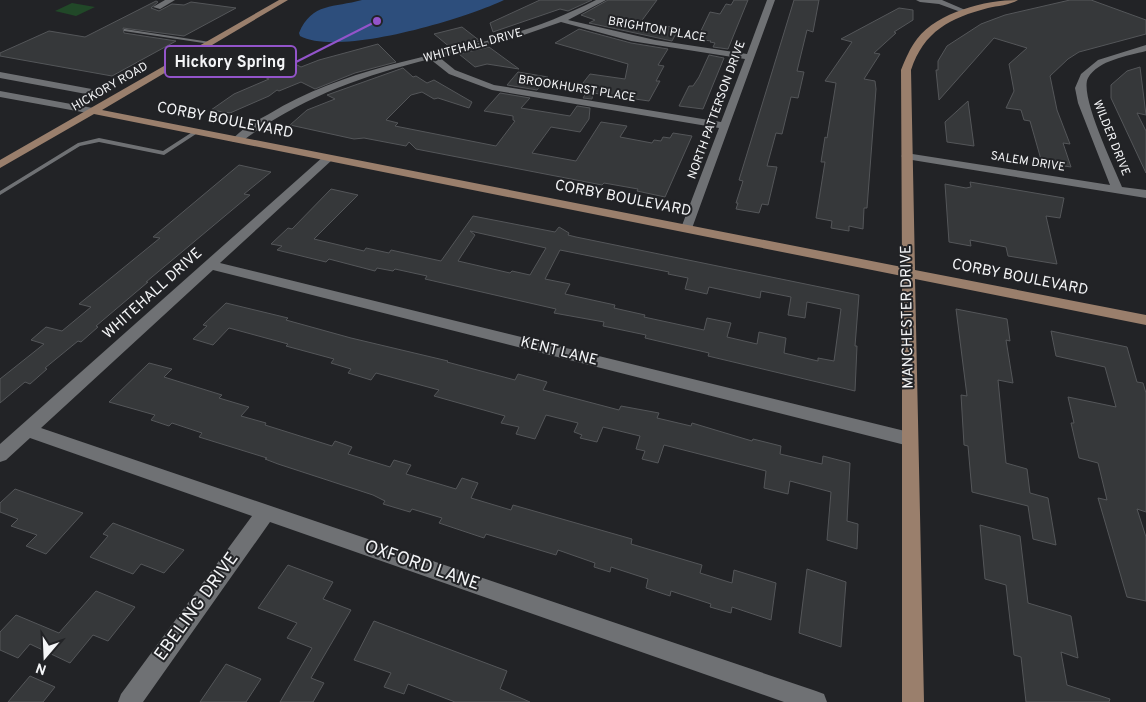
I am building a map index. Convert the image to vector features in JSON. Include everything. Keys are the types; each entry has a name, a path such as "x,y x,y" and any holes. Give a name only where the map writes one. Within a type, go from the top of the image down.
{"street":[{"path":"156,7 171,0"},
{"name":"HICKORY ROAD","path":"0,165 284,0"},
{"name":"WHITEHALL DRIVE","path":"237,140 269,117 307,96 355,77 530,32 561,20 602,0"},
{"name":"NORTH PATTERSON DRIVE","path":"687,228 771,0"},
{"path":"920,0 938,1 966,12"},
{"name":"MANCHESTER DRIVE","path":"913,702 905,81 908,61 912,51 924,35 933,28 966,12 1014,0"},
{"name":"BRIGHTON PLACE","path":"561,20 634,40 750,57"},
{"name":"WILDER DRIVE","path":"1118,190 1083,103 1080,88 1084,76 1096,65 1146,48"},
{"name":"BROOKHURST PLACE","path":"433,57 452,72 492,87 725,126"},
{"path":"0,75 96,93"},
{"path":"0,94 93,111"},
{"name":"CORBY BOULEVARD","path":"93,111 1146,320"},
{"name":"SALEM DRIVE","path":"906,156 1146,194"},
{"name":"WHITEHALL DRIVE","path":"0,455 328,158"},
{"name":"KENT LANE","path":"210,266 909,440"},
{"name":"OXFORD LANE","path":"27,430 816,702"},
{"name":"EBELING DRIVE","path":"129,702 266,512"}],"lane":[{"path":"125,30 210,43"},
{"path":"0,193 78,145 99,140 164,153 196,132"}],"green space":[{"path":"72,3 95,7 76,16 55,11"}],"water":[{"path":"362,0 504,0 461,17 402,33 371,39 343,42 318,41 300,36 299,33 304,23 317,11"}],"building":[{"path":"540,0 592,0 568,11 560,9 493,32 490,23"},
{"path":"608,0 657,0 640,23 679,28 672,41 589,23 595,20 581,15"},
{"path":"734,0 748,0 728,49 713,47 715,43 711,41 697,39 710,12 720,14 726,4 731,5"},
{"path":"794,0 819,0 813,32 807,30 797,71 804,72 798,98 791,97 782,134 776,133 767,166 777,167 768,205 762,204 759,213 736,209 743,181 739,180"},
{"path":"1070,0 1091,0 1146,20 1146,34 1079,52 1068,59 1050,76 1057,110 1070,144 1063,143 1071,167 1042,163 1030,121 1024,120 1021,110 1006,108 1014,91 1009,64 1027,48 994,38 939,100 936,70 938,70 938,61 947,46 981,24 1005,15"},
{"path":"156,1 158,2 151,8 159,11 172,4 184,5 191,2 236,8 184,36 123,28 124,33 176,41 112,76 0,56 0,53 49,31 85,37"},
{"path":"899,8 913,10 913,20 894,32 896,33 874,53 880,54 864,79 875,81 876,89 867,208 864,208 863,229 849,226 849,231 831,228 832,221 816,218 825,162 821,162 836,83 825,81 852,42 841,39"},
{"path":"462,27 480,41 451,48 434,34"},
{"path":"579,29 631,43 668,49 658,65 664,66 656,81 660,81 649,101 593,93 592,99 583,98 588,90 579,88 590,74 625,79 628,64 555,43"},
{"path":"378,44 396,62 355,73 315,89 301,82 279,91 277,90 269,96 230,113 211,110 234,94 269,79 262,76 295,64 301,67 319,60"},
{"path":"489,47 519,69 487,64 475,67 459,54"},
{"path":"709,55 724,58 703,109 679,106 689,86 693,86 699,77"},
{"path":"1140,67 1146,115 1137,113 1146,131 1146,173 1111,98 1111,85 1127,71"},
{"path":"403,68 413,77 416,76 427,83 434,80 472,102 469,108 438,98 434,99 422,92 411,95 386,120 398,123 395,126 496,146 515,121 513,116 484,111 500,93 530,98 521,108 570,116 577,106 590,108 589,119 580,132 551,127 532,153 576,161 601,122 627,126 620,137 652,143 654,140 661,141 663,137 670,138 673,133 692,136 665,197 637,191 638,189 604,183 602,185 416,149 409,142 406,146 364,138 354,139 290,125 307,110 335,99 327,95"},
{"path":"518,72 548,77 537,90 507,85"},
{"path":"968,101 974,146 947,142 945,122"},
{"path":"239,165 271,172 244,194 250,195 146,282 148,282 96,326 98,327 81,342 78,341 45,368 47,369 30,384 25,382 0,403 0,379 44,344 31,340 46,327 62,331 91,307 79,304 160,238 153,237"},
{"path":"970,182 1064,198 1060,218 1046,216 1057,264 1008,256 1006,247 970,240 971,246 949,242 945,184 966,188 971,187"},
{"path":"331,189 358,195 314,239 364,251 366,248 389,253 391,250 441,261 473,216 555,232 559,227 569,233 568,235 576,237 859,295 855,346 857,346 855,391 708,356 709,353 645,338 646,335 603,326 604,322 554,313 556,309 425,279 427,276 395,269 393,271 377,268 375,271 329,259 326,262 277,250 282,246 271,244 288,228 292,229","holes":["470,231 546,248 530,275 512,271 510,273 458,261 475,235","560,250 669,272 668,274 688,278 685,289 707,294 709,287 760,298 761,291 791,297 788,315 805,318 807,302 841,309 834,361 818,358 818,361 784,353 786,338 759,332 757,344 727,337 731,323 707,318 704,330 644,317 645,315 614,308 615,305 565,294 570,284 545,279"]},
{"path":"226,303 288,318 286,320 351,338 448,361 515,380 518,374 547,382 543,390 619,410 621,406 659,413 657,418 691,426 692,423 752,441 753,439 781,446 780,454 822,464 823,456 850,463 847,521 858,524 857,549 827,540 831,492 790,481 788,494 764,488 766,471 664,445 658,463 642,459 645,451 636,449 640,436 603,427 597,442 580,438 582,435 574,432 578,423 546,415 535,439 516,434 519,427 501,423 505,416 434,396 439,390 376,373 371,380 348,373 351,369 331,363 334,359 286,346 288,344 229,328 213,345 193,339 207,326 203,325"},
{"path":"956,309 1007,319 1010,341 1006,340 1013,383 998,380 1006,463 1027,469 1030,493 1048,498 1056,545 1033,539 1028,506 972,492 968,446 964,445 961,395 967,396"},
{"path":"1051,331 1127,347 1137,382 1143,383 1146,393 1146,512 1137,509 1146,537 1146,601 1127,597 1098,498 1107,500 1098,463 1079,458 1071,423 1074,423 1068,397 1116,407 1105,367 1056,356"},
{"path":"149,363 172,369 164,377 222,395 219,398 249,407 241,416 266,423 265,425 332,446 335,441 352,447 348,454 390,467 394,460 411,465 406,474 456,489 462,478 478,483 471,498 511,510 513,505 632,539 631,544 702,565 700,573 732,583 734,570 776,583 771,620 732,607 731,613 710,607 711,604 671,591 670,596 646,588 648,579 611,567 610,572 594,567 595,563 558,550 556,555 486,534 484,538 439,523 442,518 412,509 410,512 383,504 385,501 373,495 265,459 267,458 199,437 202,433 172,423 169,426 151,420 155,415 109,402"},
{"path":"15,489 83,513 46,554 26,546 37,535 11,526 18,519 0,512 0,503"},
{"path":"113,523 184,550 164,573 141,564 133,574 90,557 108,536 103,534"},
{"path":"980,525 1020,536 1028,603 1071,616 1078,658 1061,652 1067,685 1110,699 1109,702 1026,702 1021,657 1014,655 1006,585 985,579"},
{"path":"288,565 333,582 323,599 351,610 311,678 324,683 313,702 280,702 312,648 287,638 297,623 258,608"},
{"path":"807,569 846,582 841,647 799,633"},
{"path":"96,591 135,607 108,641 93,635 70,663 30,644 18,658 0,650 0,632 16,615 59,633"},
{"path":"374,621 507,671 500,689 530,702 455,702 408,684 404,694 384,687 391,673 354,660"},
{"path":"226,664 261,679 246,702 200,702"},
{"path":"30,676 55,687 43,702 8,702"}],"place":[{"name":"Hickory Spring","path":"377,21"}]}
